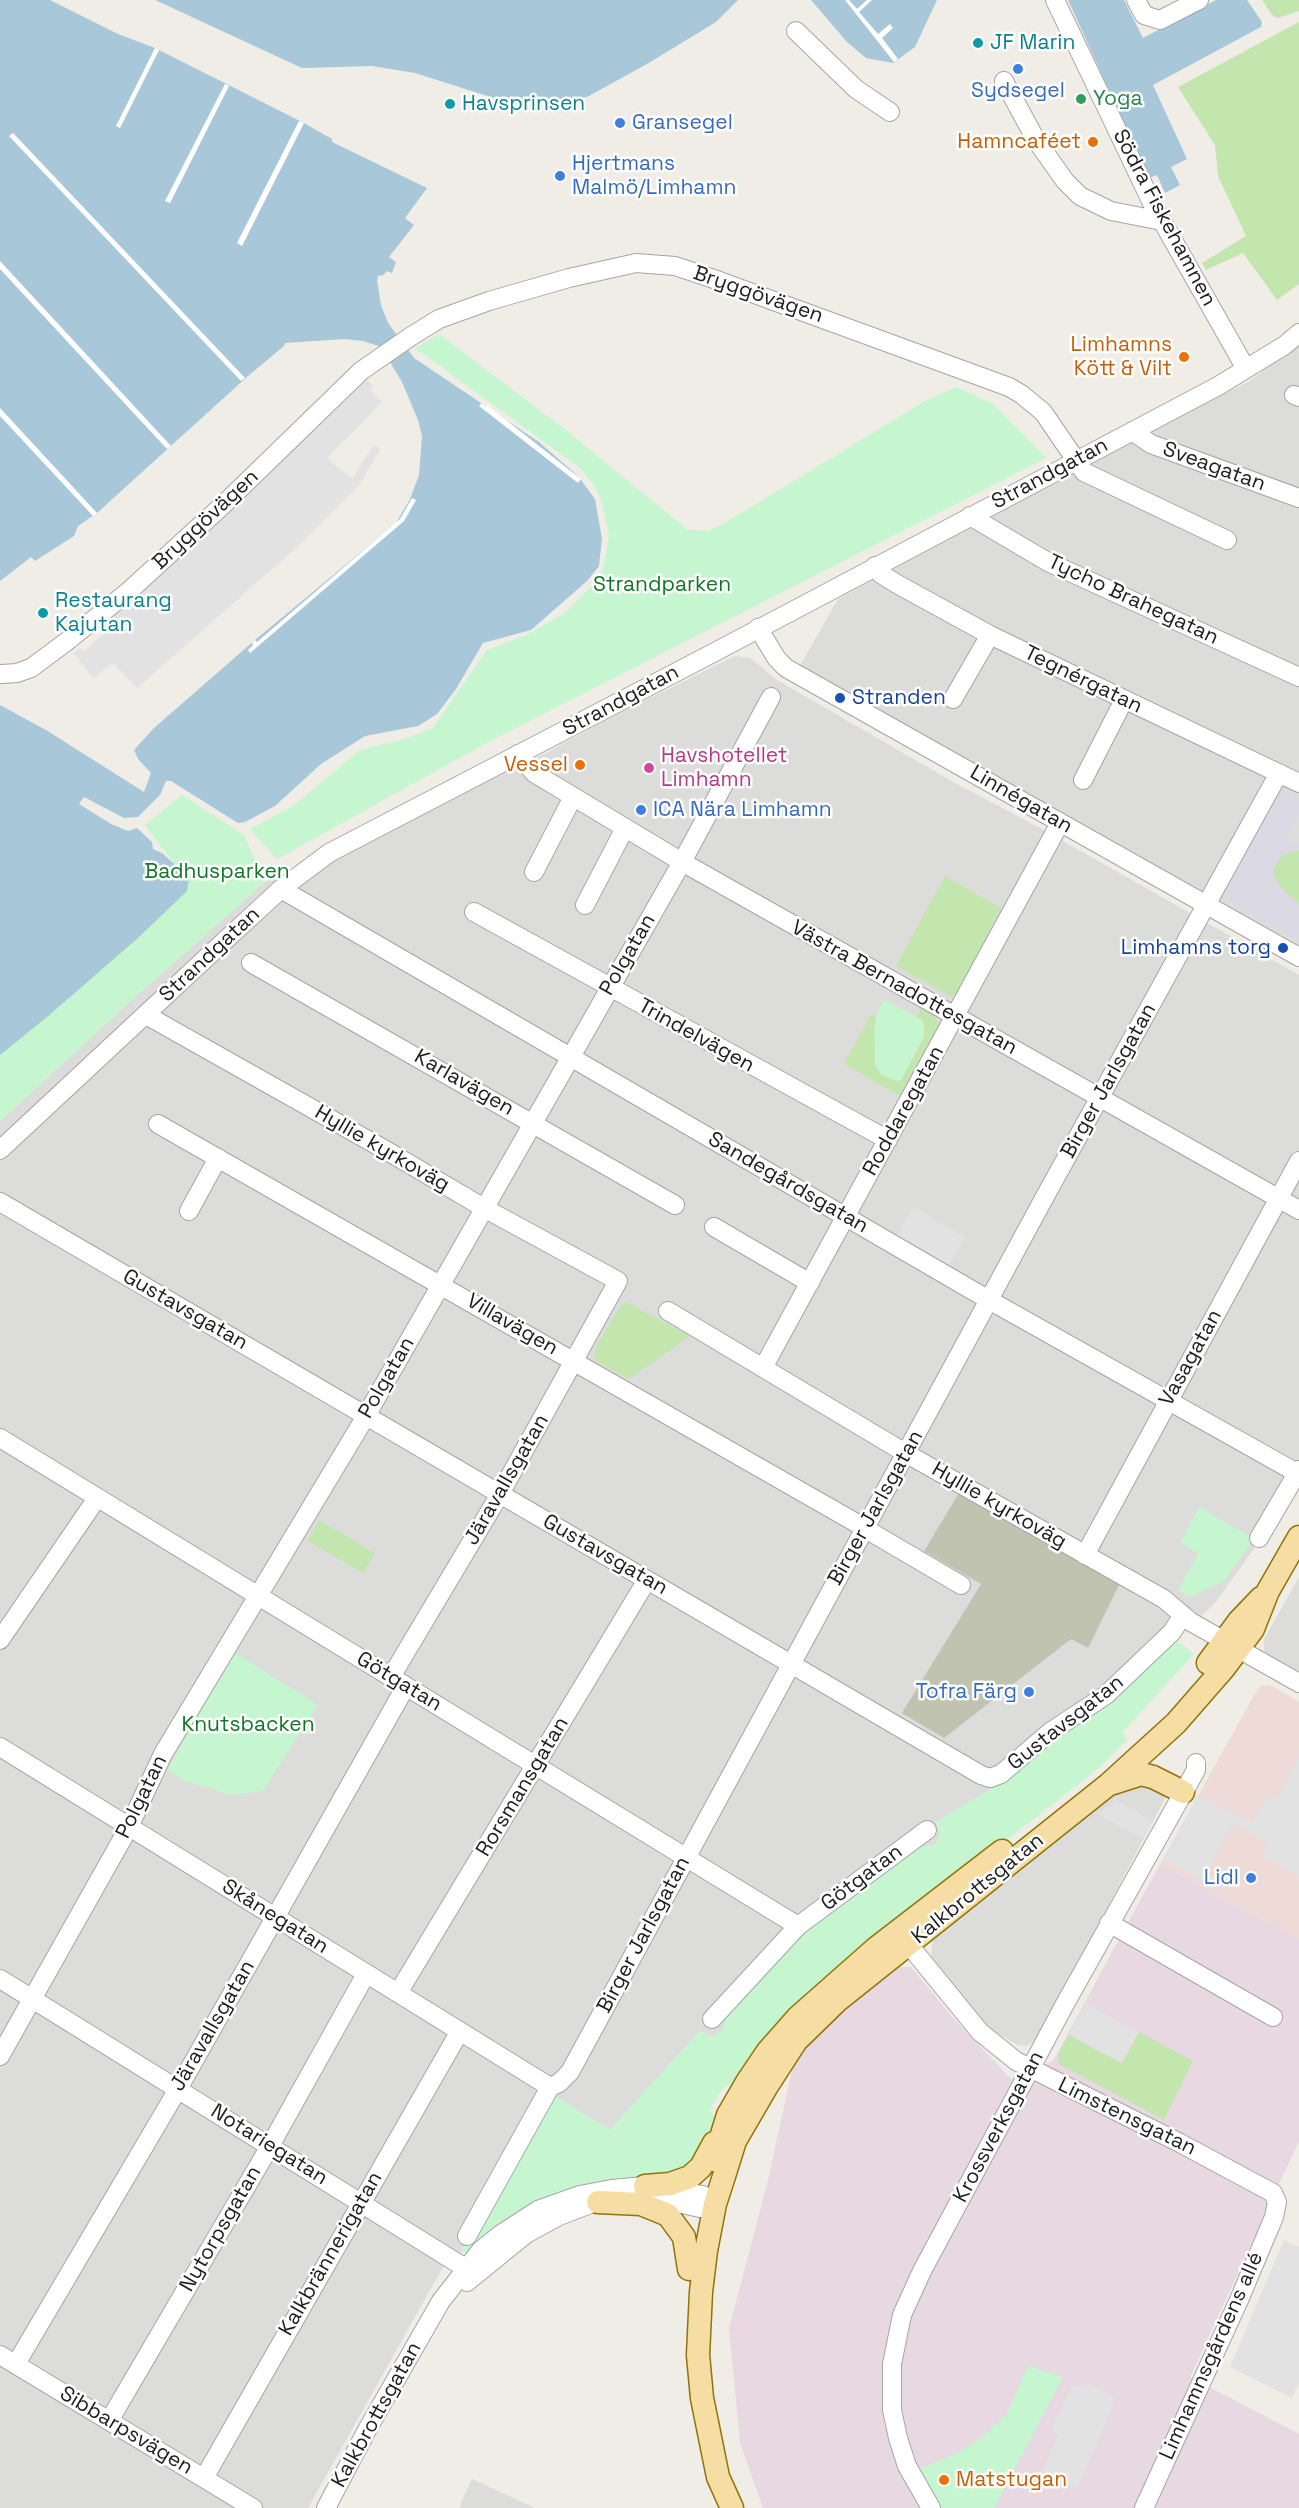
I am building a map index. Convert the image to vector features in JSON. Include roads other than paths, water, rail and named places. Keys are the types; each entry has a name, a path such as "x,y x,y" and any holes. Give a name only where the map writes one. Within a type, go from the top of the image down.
{"main road":[{"name":"Kalkbrottsgatan","path":"706,2203 735,2141 796,2041 837,2001 1109,1784 1176,1723 1232,1644 1239,1621 1268,1591 1299,1537"},
{"name":"Kalkbrottsgatan","path":"718,2477 697,2424 688,2375 685,2326 689,2269 728,2115 768,2051 798,2017 875,1949 1075,1795 1114,1762 1232,1644"},
{"path":"1109,1784 1141,1774 1154,1777 1183,1792"},
{"path":"645,2186 670,2184 690,2177 701,2168 728,2115"},
{"path":"598,2202 641,2204 669,2215 684,2237 689,2269"},
{"path":"706,2203 706,2251 701,2292 698,2355 702,2398 718,2477 732,2508"}],"street":[{"name":"Södra Fiskehamnen","path":"1055,0 1162,221 1246,369"},
{"path":"1136,0 1144,15 1160,20 1199,0"},
{"path":"796,31 856,89 890,112"},
{"path":"1004,81 1036,140 1065,181 1080,196 1111,211 1162,221"},
{"name":"Bryggövägen","path":"2,674 17,673 31,668 130,590 367,366 410,337 439,319 489,301 569,278 636,263 675,266 1009,387 1022,394 1043,412 1084,472 1227,540"},
{"name":"Strandgatan","path":"0,1150 281,889 322,858 353,839 713,653 758,627 1132,431 1246,369 1299,333"},
{"name":"Sveagatan","path":"1132,431 1151,444 1299,498"},
{"name":"Tycho Brahegatan","path":"970,516 1048,562 1299,677"},
{"name":"Tegnérgatan","path":"875,566 881,574 897,584 990,635 1124,700 1292,775"},
{"name":"Linnégatan","path":"758,627 777,659 786,668 1299,957"},
{"path":"953,699 990,635"},
{"name":"Polgatan","path":"0,2056 129,1827 163,1754 366,1416 682,862 771,696"},
{"path":"1083,780 1124,700"},
{"name":"Västra Bernadottesgatan","path":"518,754 534,772 682,862 1299,1210"},
{"name":"Birger Jarlsgatan","path":"467,2236 550,2087 559,2083 570,2072 1207,904 1292,775"},
{"path":"534,872 573,797"},
{"name":"Roddaregatan","path":"763,1368 1060,822"},
{"path":"585,905 625,828"},
{"name":"Sandegårdsgatan","path":"281,889 989,1300 1298,1472"},
{"name":"Trindelvägen","path":"474,912 888,1140"},
{"name":"Karlavägen","path":"251,963 675,1205"},
{"name":"Hyllie kyrkoväg","path":"146,1015 484,1208 618,1281"},
{"name":"Villavägen","path":"158,1124 575,1361 961,1586"},
{"path":"189,1211 218,1158"},
{"name":"Vasagatan","path":"1085,1555 1299,1161"},
{"name":"Gustavsgatan","path":"0,1202 981,1775 990,1778 1001,1774 1050,1732 1106,1695 1172,1632 1183,1615"},
{"path":"714,1227 810,1283"},
{"name":"Järavallsgatan","path":"16,2364 178,2089 275,1917 398,1681 618,1281"},
{"name":"Hyllie kyrkoväg","path":"668,1311 907,1454 1164,1599 1191,1622 1299,1683"},
{"name":"Götgatan","path":"0,1438 798,1926"},
{"path":"1259,1538 1298,1472"},
{"path":"0,1640 97,1498"},
{"name":"Rorsmansgatan","path":"398,1993 647,1580"},
{"name":"Skånegatan","path":"0,1747 550,2087"},
{"name":"Krossverksgatan","path":"931,2508 907,2466 892,2410 892,2364 902,2315 922,2271 1030,2069 1196,1770 1196,1763"},
{"name":"Götgatan","path":"712,2019 798,1926 927,1830"},
{"path":"1109,1923 1273,2017"},
{"name":"Limstensgatan","path":"909,1945 980,2032 996,2048 1030,2069 1267,2188 1273,2193 1277,2202"},
{"name":"Nytorpsgatan","path":"109,2421 270,2146 366,1974"},
{"name":"Notariegatan","path":"0,1979 471,2271"},
{"name":"Kalkbrännerigatan","path":"204,2478 360,2201 460,2031"},
{"name":"Kalkbrottsgatan","path":"326,2508 367,2430 429,2322 471,2271 481,2250 538,2210 594,2192 645,2186 706,2203"},
{"name":"Kalkbrottsgatan","path":"471,2271 526,2234 559,2216 598,2202 646,2197 706,2203"},
{"name":"Limhamnsgårdens allé","path":"1144,2508 1239,2300 1274,2217 1277,2202"},
{"name":"Sibbarpsvägen","path":"0,2355 253,2508"}],"water":[{"path":"0,0 50,0 118,34 155,48 304,123 332,139 332,142 427,188 405,218 414,225 389,257 396,262 392,273 386,271 384,275 378,276 381,305 388,323 414,358 539,442 578,476 595,499 602,539 599,566 587,581 531,630 483,643 456,689 437,714 418,726 365,736 321,764 275,806 245,822 238,823 171,781 166,781 160,795 138,817 124,818 84,797 79,804 111,824 128,831 137,828 152,842 153,849 162,853 189,877 187,891 138,938 0,1055 0,705 46,730 144,792 151,773 138,759 134,750 154,728 255,640 396,523 410,499 419,475 422,436 418,420 402,382 381,347 363,341 344,339 285,343 97,513 78,526 74,536 35,561 31,557 0,581"},
{"path":"155,0 738,0 716,22 587,97 535,102 497,99 415,73 372,66 302,68"},
{"path":"811,0 937,0 915,47 893,63 866,58 847,42"},
{"path":"1068,0 1124,0 1143,38 1216,0 1247,0 1262,22 1261,27 1153,85 1187,159 1171,167 1180,185 1165,193 1157,175 1149,178"}],"place":[{"name":"JF Marin","path":"978,43"},
{"name":"Sydsegel","path":"1018,69"},
{"name":"Yoga","path":"1081,99"},
{"name":"Havsprinsen","path":"450,104"},
{"name":"Gransegel","path":"620,123"},
{"name":"Hamncaféet","path":"1093,142"},
{"name":"Hjertmans Malmö/Limhamn","path":"560,176"},
{"name":"Limhamns Kött & Vilt","path":"1184,357"},
{"name":"Restaurang Kajutan","path":"43,613"},
{"name":"Stranden","path":"840,698"},
{"name":"Vessel","path":"580,765"},
{"name":"Havshotellet Limhamn","path":"649,768"},
{"name":"ICA Nära Limhamn","path":"641,810"},
{"name":"Limhamns torg","path":"1283,948"},
{"name":"Tofra Färg","path":"1029,1692"},
{"name":"Lidl","path":"1251,1878"},
{"name":"Matstugan","path":"944,2480"}],"park label":[{"name":"Strandparken","path":"662,585"},
{"name":"Badhusparken","path":"217,872"},
{"name":"Knutsbacken","path":"248,1725"}]}
